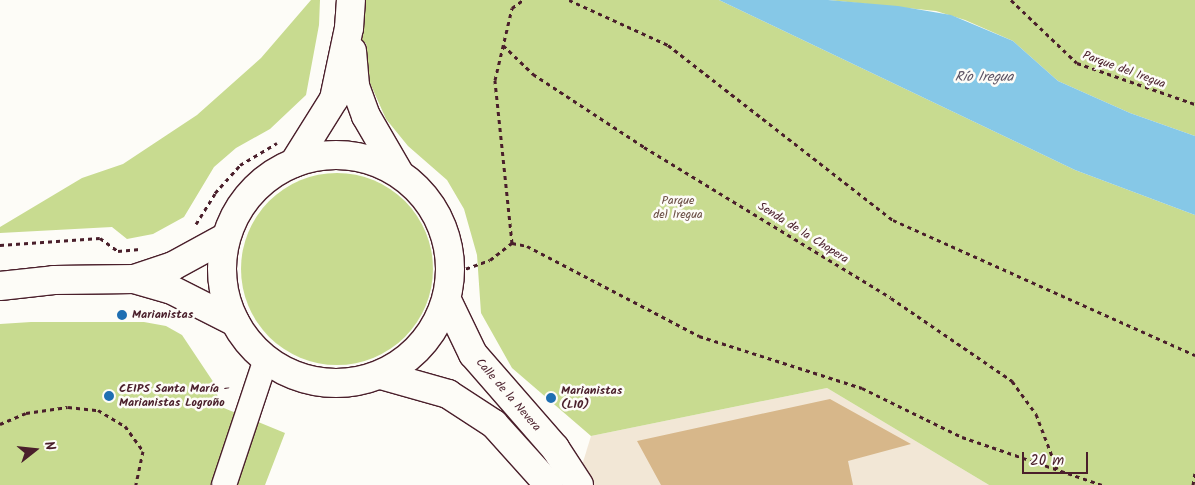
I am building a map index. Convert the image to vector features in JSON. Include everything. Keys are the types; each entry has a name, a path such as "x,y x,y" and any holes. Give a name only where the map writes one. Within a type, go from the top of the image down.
{"main road":[{"path":"289,151 320,156 348,155 374,161 399,173 421,192 438,217 448,244 449,287 437,324 422,345 404,362 381,375 355,382 321,383 283,370 266,359 235,322 221,280 220,256 226,237 248,196 269,177 289,151 334,99 349,28 351,0"},
{"path":"349,28 356,86 366,116 399,173"},
{"path":"134,279 173,266 226,237"},
{"path":"0,286 54,280 134,279 170,289 235,322"},
{"name":"Calle de la Nevera","path":"449,287 473,354 555,448 579,485"},
{"path":"381,375 448,394 494,424 549,485"}],"street":[{"path":"0,300 54,280"},
{"path":"224,485 266,359"}],"path":[{"path":"512,243 495,80 512,8 523,0"},
{"path":"569,0 668,46 893,220 1195,355"},
{"name":"Parque del Iregua","path":"1011,0 1077,64 1195,104"},
{"name":"Senda de la Chopera","path":"503,45 533,74 644,147 891,298 1012,381 1036,414 1057,469"},
{"path":"192,228 203,216 215,193 240,165 289,151"},
{"path":"0,245 100,238 118,251 146,249"},
{"path":"449,287 512,243 527,246 699,336 784,360 862,388 962,437 1102,485"},
{"path":"0,424 26,413 68,407 98,410 125,426 143,450 136,485"},
{"path":"1193,485 1195,474"}],"shaded area":[{"path":"827,388 989,485 576,485 591,436"}],"green space":[{"path":"311,0 320,0 319,25 306,95 270,129 236,148 214,167 184,217 153,234 127,239 112,227 0,233 0,227 82,178 123,164 197,115 261,58"},
{"name":"Parque del Iregua","path":"344,0 719,0 1075,170 1195,215 1195,485 989,485 827,388 591,436 512,368 481,313 477,255 464,209 447,180 408,146 386,119 370,83 366,43 339,43"},
{"path":"828,0 1195,0 1195,136 1130,113 1058,81 1013,41 965,20 936,11"},
{"path":"328,173 346,173 374,180 390,189 405,201 417,216 426,232 433,260 433,278 426,306 417,322 405,337 390,349 374,358 346,365 328,365 309,361 292,354 276,343 263,330 252,314 245,297 241,278 241,260 245,241 252,224 263,208 276,195 292,184 309,177"},
{"name":"CEIPS Santa María - Marianistas Logroño","path":"31,322 144,322 166,326 182,335 216,386 219,406 285,433 265,485 0,485 0,324"}],"water":[{"name":"Río Iregua","path":"719,0 828,0 898,6 951,15 1013,41 1058,81 1130,113 1195,136 1195,215 1075,170"}],"building":[{"path":"830,399 911,444 848,461 853,485 661,485 637,441"}],"place":[{"name":"Marianistas","path":"122,315"},
{"name":"CEIPS Santa María - Marianistas Logroño","path":"109,396"},
{"name":"Marianistas (L10)","path":"551,398"}]}
